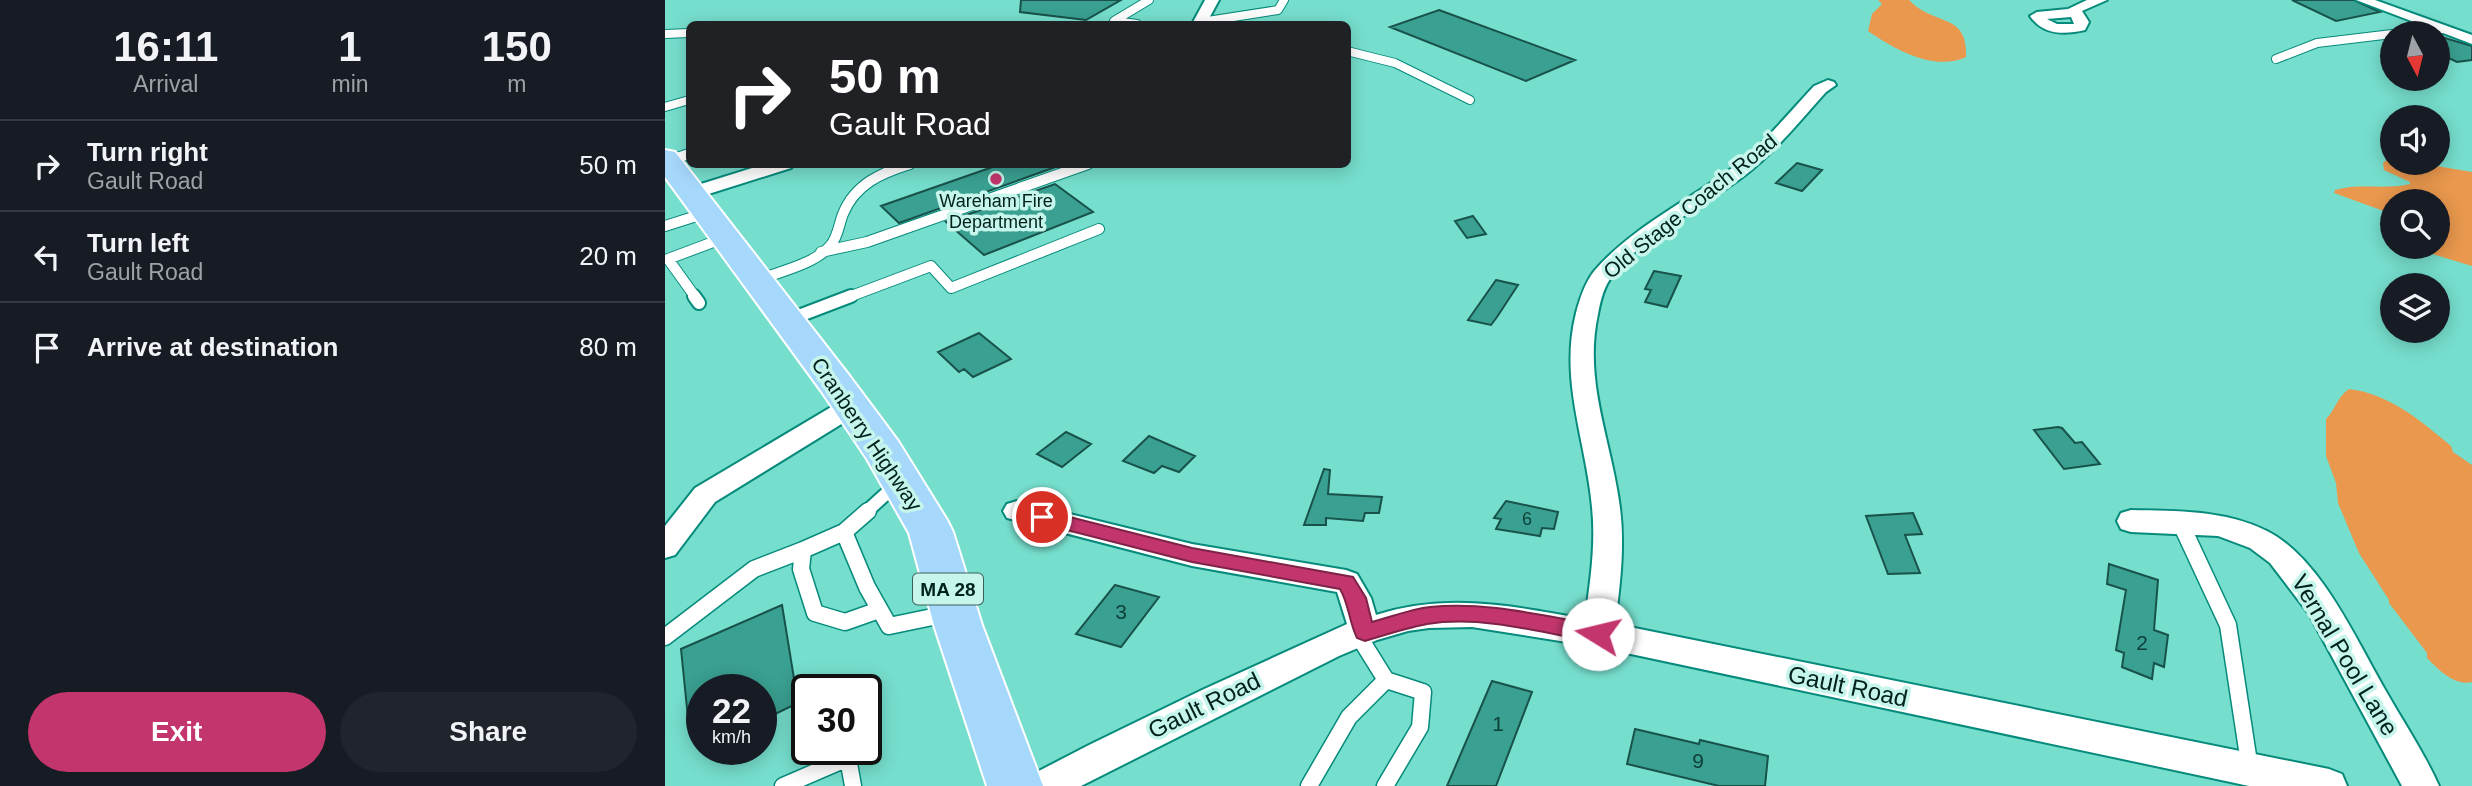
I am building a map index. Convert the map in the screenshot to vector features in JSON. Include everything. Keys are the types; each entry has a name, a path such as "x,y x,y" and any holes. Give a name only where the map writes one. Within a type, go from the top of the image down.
{"main road":[{"name":"Cranberry Highway","path":"674,158 708,215 852,406 901,480 931,532 954,612 1015,786"}],"street":[{"path":"1201,21 1212,0"},
{"path":"2075,13 2075,9 2099,0"},
{"path":"2363,0 2420,21"},
{"path":"2450,32 2472,40"},
{"name":"Old Stage Coach Road","path":"1598,634 1609,556 1607,520 1600,465 1584,406 1579,365 1583,326 1594,286 1625,254 1755,158 1779,137 1820,89 1828,85"},
{"path":"708,215 779,168"},
{"path":"665,547 705,495 852,406"},
{"path":"1017,511 1192,555 1346,582 1356,598 1361,633"},
{"name":"Vernal Pool Lane","path":"2131,521 2210,523 2243,531 2274,548 2305,581 2344,643 2421,786"},
{"name":"Gault Road","path":"1046,786 1163,724 1361,633 1427,616 1457,614 1501,617 1598,634 2329,786"}],"lane":[{"path":"1114,21 1149,0"},
{"path":"1213,21 1277,10 1284,0"},
{"path":"665,34 686,33"},
{"path":"2276,60 2288,51 2380,36"},
{"path":"1351,51 1364,52 1401,65 1470,100"},
{"path":"665,107 686,101"},
{"path":"758,280 833,244 846,204 861,187 891,168"},
{"path":"821,252 867,242 1077,168"},
{"path":"665,226 708,215"},
{"path":"699,303 667,259 708,215"},
{"path":"788,320 931,266 951,288 1099,229"},
{"path":"665,637 754,569 844,532 901,480"},
{"path":"2180,522 2228,625 2250,769"},
{"path":"844,532 867,587 890,626 954,612"},
{"path":"803,550 801,569 815,613 845,622 880,610"},
{"path":"1361,633 1386,680 1423,692 1420,726 1385,786"},
{"path":"1309,786 1349,717 1386,680"},
{"path":"783,786 848,758 853,786"}],"shaded area":[{"path":"1878,0 1909,0 1929,14 1956,26 1962,33 1966,57 1954,61 1928,60 1902,51 1878,38 1868,31 1872,14 1882,4"},
{"path":"2450,168 2472,172 2472,266 2449,259 2450,189 2380,189 2380,210 2334,193 2335,190 2344,188 2391,186 2410,182 2395,175 2450,175"},
{"path":"2349,389 2378,396 2404,410 2472,465 2472,682 2453,679 2427,658 2427,653 2389,603 2359,553 2338,503 2336,483 2326,456 2326,419"}],"building":[{"path":"1021,0 1121,0 1086,20 1020,12"},
{"path":"2292,0 2354,0 2380,12 2336,21"},
{"path":"1439,10 1575,60 1526,81 1390,27"},
{"path":"2450,40 2472,46 2472,60 2457,62 2450,59"},
{"path":"1797,163 1822,170 1802,191 1776,183"},
{"path":"990,168 1053,168 899,223 881,206"},
{"path":"1055,184 1093,212 984,255 946,222"},
{"path":"1473,216 1486,234 1467,238 1455,221"},
{"path":"1654,271 1681,276 1667,307 1645,302 1651,290 1645,289"},
{"path":"1496,280 1518,285 1491,325 1468,320"},
{"path":"979,333 1011,359 973,377 964,369 959,372 938,352"},
{"path":"2058,427 2075,443 2082,442 2100,464 2064,469 2034,430"},
{"path":"1066,432 1091,444 1062,467 1037,454"},
{"path":"1149,436 1195,456 1179,472 1162,466 1154,473 1123,461"},
{"path":"1324,469 1330,470 1328,494 1382,497 1379,513 1365,513 1363,521 1326,518 1326,525 1304,525"},
{"path":"1506,501 1558,512 1554,529 1542,528 1540,536 1496,529 1501,519 1494,518"},
{"path":"1913,513 1922,534 1905,535 1920,573 1888,574 1866,516"},
{"path":"2109,564 2158,580 2154,630 2168,635 2164,667 2154,663 2152,679 2122,667 2124,653 2116,650 2126,590 2107,584"},
{"path":"1115,585 1159,597 1121,647 1076,634"},
{"path":"782,605 793,674 791,674 791,706 777,713 777,674 686,674 686,698 681,649"},
{"path":"1492,681 1532,692 1496,786 1447,786"},
{"path":"1635,729 1699,744 1700,740 1768,756 1765,786 1719,786 1627,764"}],"place":[{"name":"Wareham Fire Department","path":"996,179"}],"route":[{"path":"1042,517 1192,555 1346,582 1356,598 1365,632 1427,616 1457,614 1501,617 1598,634"}]}
